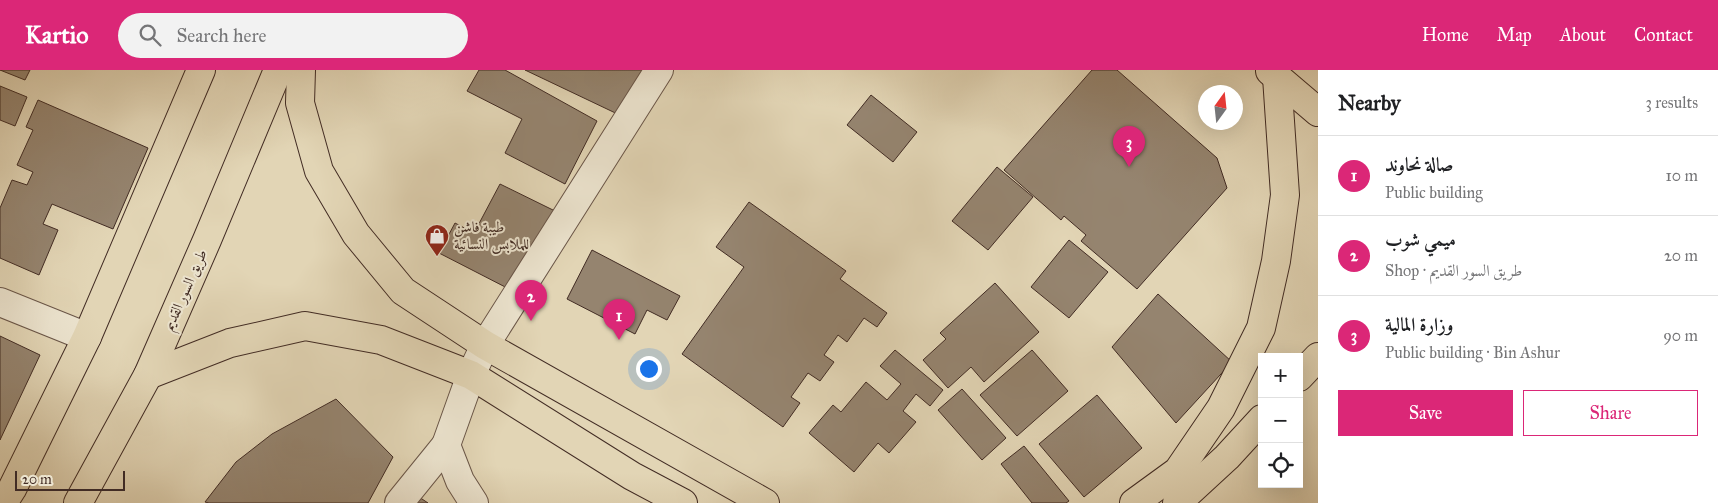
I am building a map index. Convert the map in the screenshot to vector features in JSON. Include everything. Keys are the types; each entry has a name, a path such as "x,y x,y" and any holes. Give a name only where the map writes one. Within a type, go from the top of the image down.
{"main road":[{"path":"3,503 12,489 87,337 201,70"},
{"name":"طريق السور القديم","path":"78,503 148,376 278,70"},
{"path":"301,70 300,103 319,171 356,234 403,291 485,346 765,503"},
{"path":"1273,73 1318,112"},
{"path":"1134,503 1178,471 1221,408 1262,328 1276,262 1285,195 1273,73"},
{"path":"148,376 230,343 305,326 381,340 471,375 632,476 683,503"},
{"path":"1177,503 1227,458 1258,423"}],"street":[{"path":"399,503 446,445 471,375 485,346 659,70"},
{"path":"0,302 87,337"},
{"path":"446,445 460,481 474,503"}],"building":[{"path":"0,70 30,70 25,80"},
{"path":"479,70 505,70 597,121 565,184 505,153 522,119 467,91"},
{"path":"525,70 651,70 628,119"},
{"path":"1092,70 1117,70 1217,158 1227,188 1137,289 1081,241 1086,235 1064,216 1061,220 1004,170"},
{"path":"0,86 27,97 15,126 0,120"},
{"path":"871,95 917,132 893,162 847,125"},
{"path":"38,100 148,148 113,229 52,204 43,224 58,230 39,275 0,258 0,208 12,180 27,185 33,172 17,165 33,130 26,127"},
{"path":"997,167 1033,197 988,250 952,221"},
{"path":"500,184 555,211 513,291 439,253 455,223 474,233"},
{"path":"749,202 846,271 840,279 887,313 877,327 864,318 847,342 838,335 824,355 834,362 820,381 808,373 791,397 800,403 783,427 682,354 744,267 716,247"},
{"path":"1069,240 1108,272 1069,318 1031,287"},
{"path":"592,250 680,296 667,320 647,310 635,334 567,299"},
{"path":"995,283 1039,332 984,382 971,367 948,388 923,360 946,339 940,333"},
{"path":"1158,294 1232,362 1176,423 1112,347"},
{"path":"0,336 40,355 0,440"},
{"path":"895,350 943,390 930,406 916,394 903,411 916,422 889,453 878,443 854,472 809,433 833,405 841,412 866,382 887,400 901,384 880,366"},
{"path":"1032,350 1068,391 1017,436 980,395"},
{"path":"962,389 1006,438 982,460 938,410"},
{"path":"1097,395 1142,448 1084,497 1039,444"},
{"path":"336,399 393,457 368,503 205,502 236,462 272,434"},
{"path":"1024,446 1069,501 1066,503 1032,503 1001,464"},
{"path":"416,495 428,503 410,503"}],"place":[{"name":"وزارة المالية","path":"1129,167"},
{"name":"طيبة فاشن للملابس النسائية","path":"437,257"},
{"name":"ميمي شوب","path":"531,321"},
{"name":"صالة نحاوند","path":"619,340"}]}
